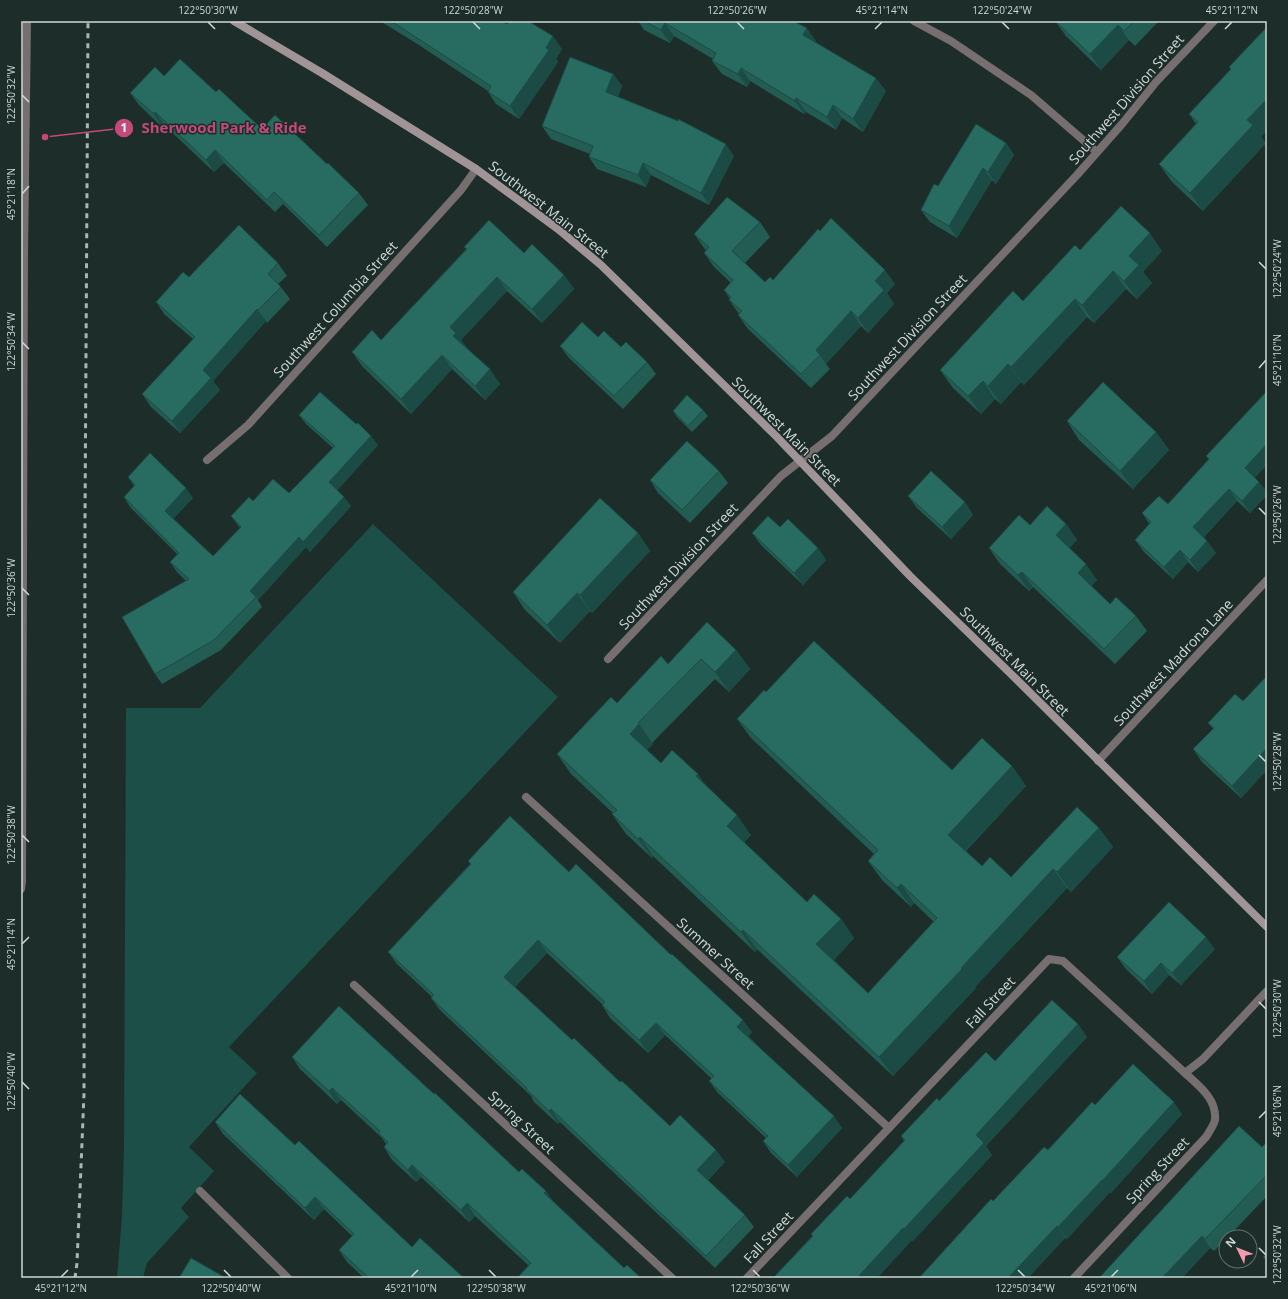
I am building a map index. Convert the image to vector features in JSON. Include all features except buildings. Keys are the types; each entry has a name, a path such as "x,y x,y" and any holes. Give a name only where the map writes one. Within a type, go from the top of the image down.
{"street":[{"path":"21,889 23,244 27,21"},
{"name":"Southwest Main Street","path":"234,21 335,81 476,169 558,229 601,265 800,461 910,576 1267,927"},
{"path":"914,21 951,41 1032,95 1097,152"},
{"name":"Southwest Division Street","path":"608,659 781,476 832,436 1097,152 1156,82 1214,21"},
{"name":"Southwest Columbia Street","path":"207,460 248,425 461,190 476,169"},
{"name":"Southwest Madrona Lane","path":"1098,761 1267,580"},
{"name":"Summer Street","path":"526,797 889,1128"},
{"name":"Fall Street","path":"748,1278 1049,959 1064,961 1185,1073"},
{"name":"Spring Street","path":"354,985 672,1278"},
{"path":"1185,1073 1203,1059 1267,991"},
{"name":"Spring Street","path":"1074,1278 1206,1137 1215,1121 1214,1106 1205,1091 1185,1073"},
{"path":"200,1191 288,1278"}],"green space":[{"path":"373,524 558,697 229,1047 257,1073 189,1147 214,1171 181,1208 189,1217 147,1263 143,1278 117,1278 122,1216 124,1147 126,708 200,708"}],"railway":[{"path":"75,1278 77,1263 84,1094 88,21"}],"place":[{"name":"Sherwood Park & Ride","path":"45,137"}]}
